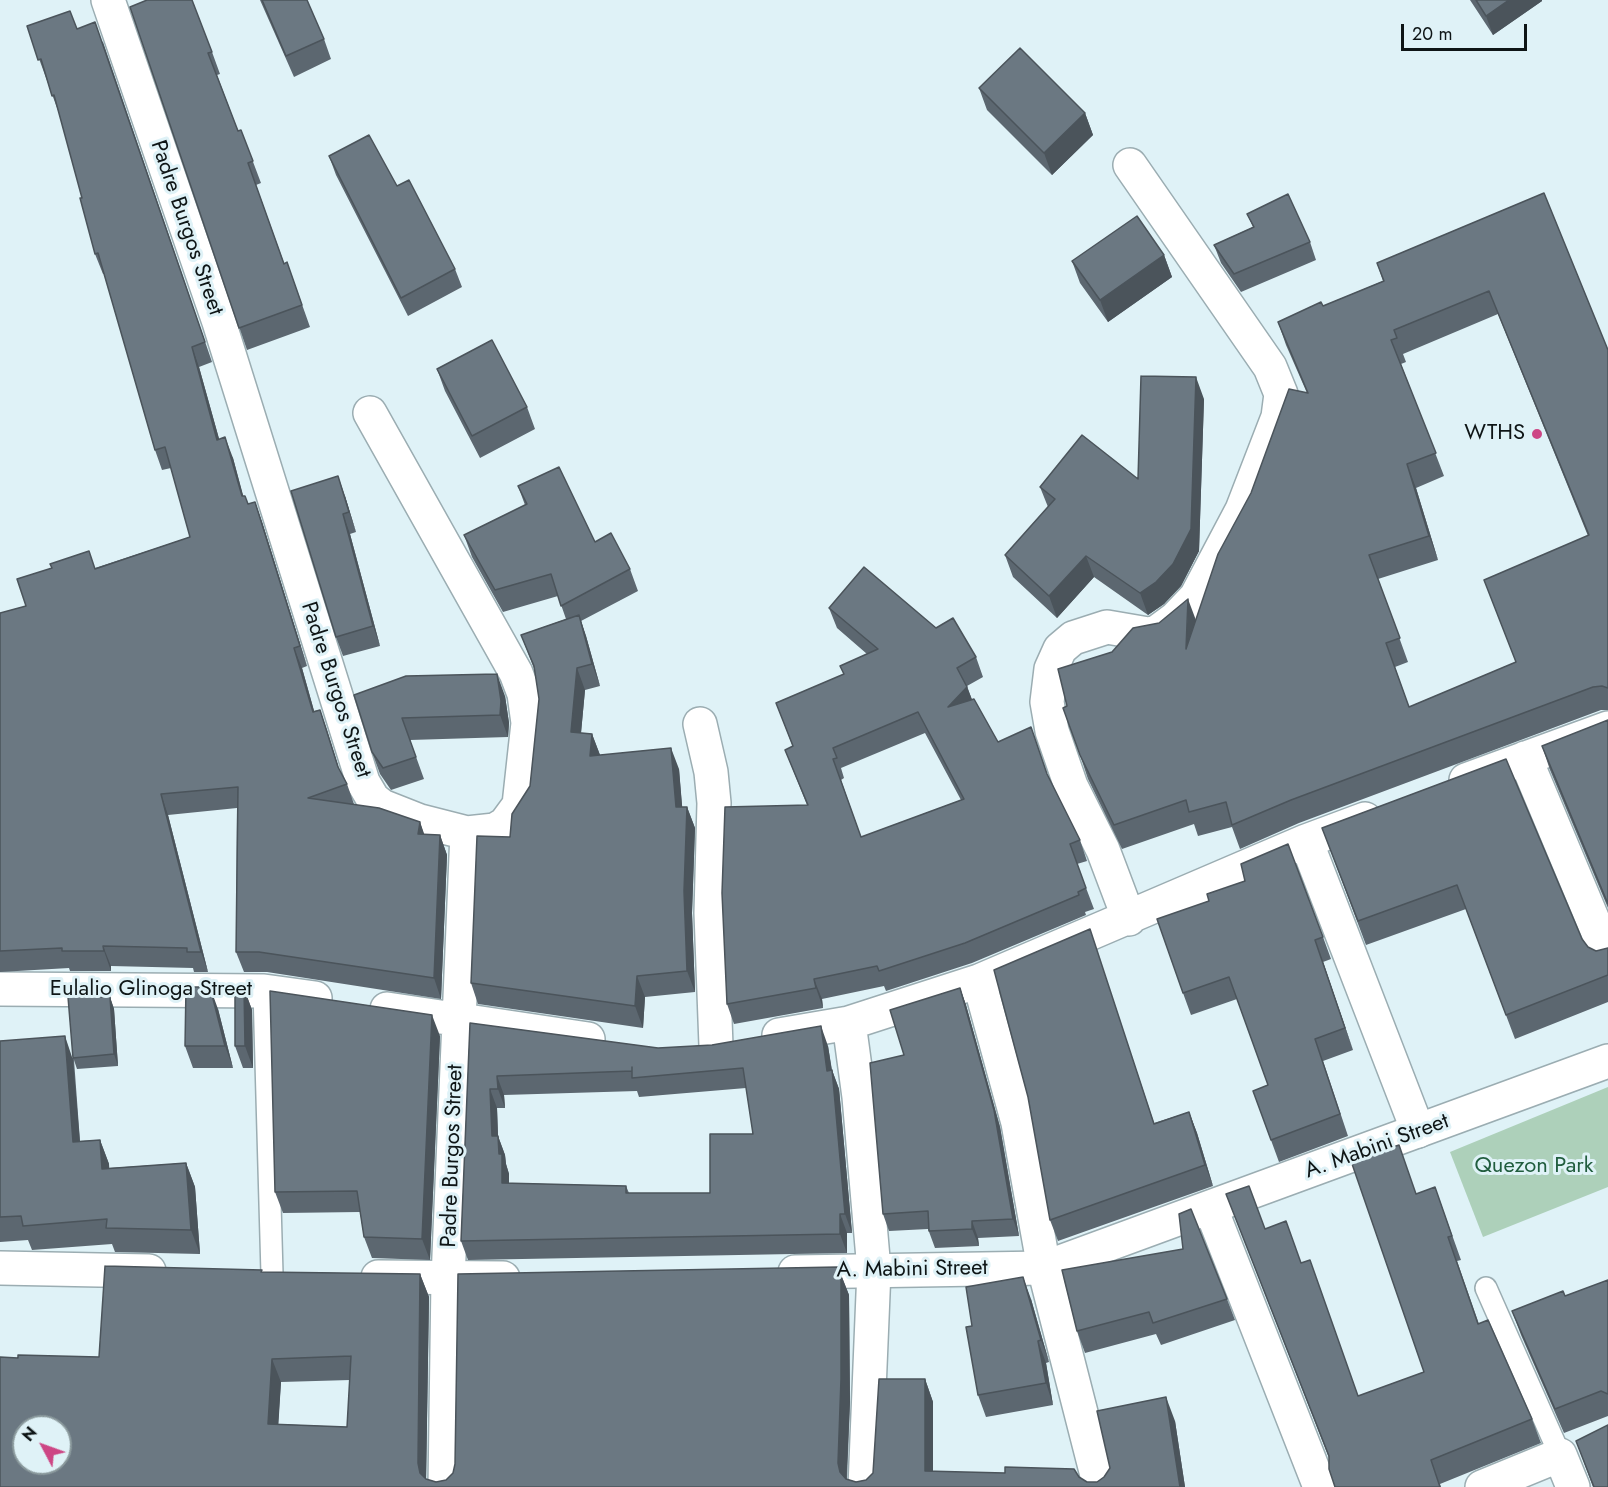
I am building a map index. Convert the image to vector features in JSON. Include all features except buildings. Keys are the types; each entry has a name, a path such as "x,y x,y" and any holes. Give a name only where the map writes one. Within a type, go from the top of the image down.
{"street":[{"name":"Padre Burgos Street","path":"108,0 219,322 363,782 373,799 382,806 420,821 467,832 448,1279 445,1487"},
{"path":"1129,919 1103,850 1071,786 1052,731 1047,702 1052,669 1060,649 1073,638 1107,627 1148,634 1157,632 1176,618 1196,597 1242,510 1278,417 1281,394 1270,367 1130,165"},
{"path":"370,413 511,663 524,694 528,723 519,805 506,824 495,830 467,832"},
{"path":"700,724 711,772 714,803 711,913 701,1047 849,1023 979,981 1129,919 1306,841 1393,808"},
{"path":"1437,791 1608,728"},
{"path":"1525,758 1608,956"},
{"path":"1306,841 1418,1131"},
{"path":"979,981 1018,1123 1044,1268 1100,1487"},
{"name":"Eulalio Glinoga Street","path":"0,989 264,991 621,1044"},
{"path":"849,1023 860,1097 874,1270 865,1487"},
{"name":"A. Mabini Street","path":"767,1272 1044,1268 1211,1209 1608,1061"},
{"path":"1211,1209 1320,1487"},
{"path":"0,1268 177,1272"},
{"path":"237,1274 307,1275"},
{"path":"342,1276 448,1279 531,1277"},
{"path":"1482,1487 1574,1449 1573,1487"}],"lane":[{"path":"264,991 272,1274"},
{"path":"1486,1288 1574,1449"}],"green space":[{"name":"Quezon Park","path":"1608,1087 1608,1187 1483,1237 1450,1152"}],"place":[{"name":"WTHS","path":"1537,434"}]}
